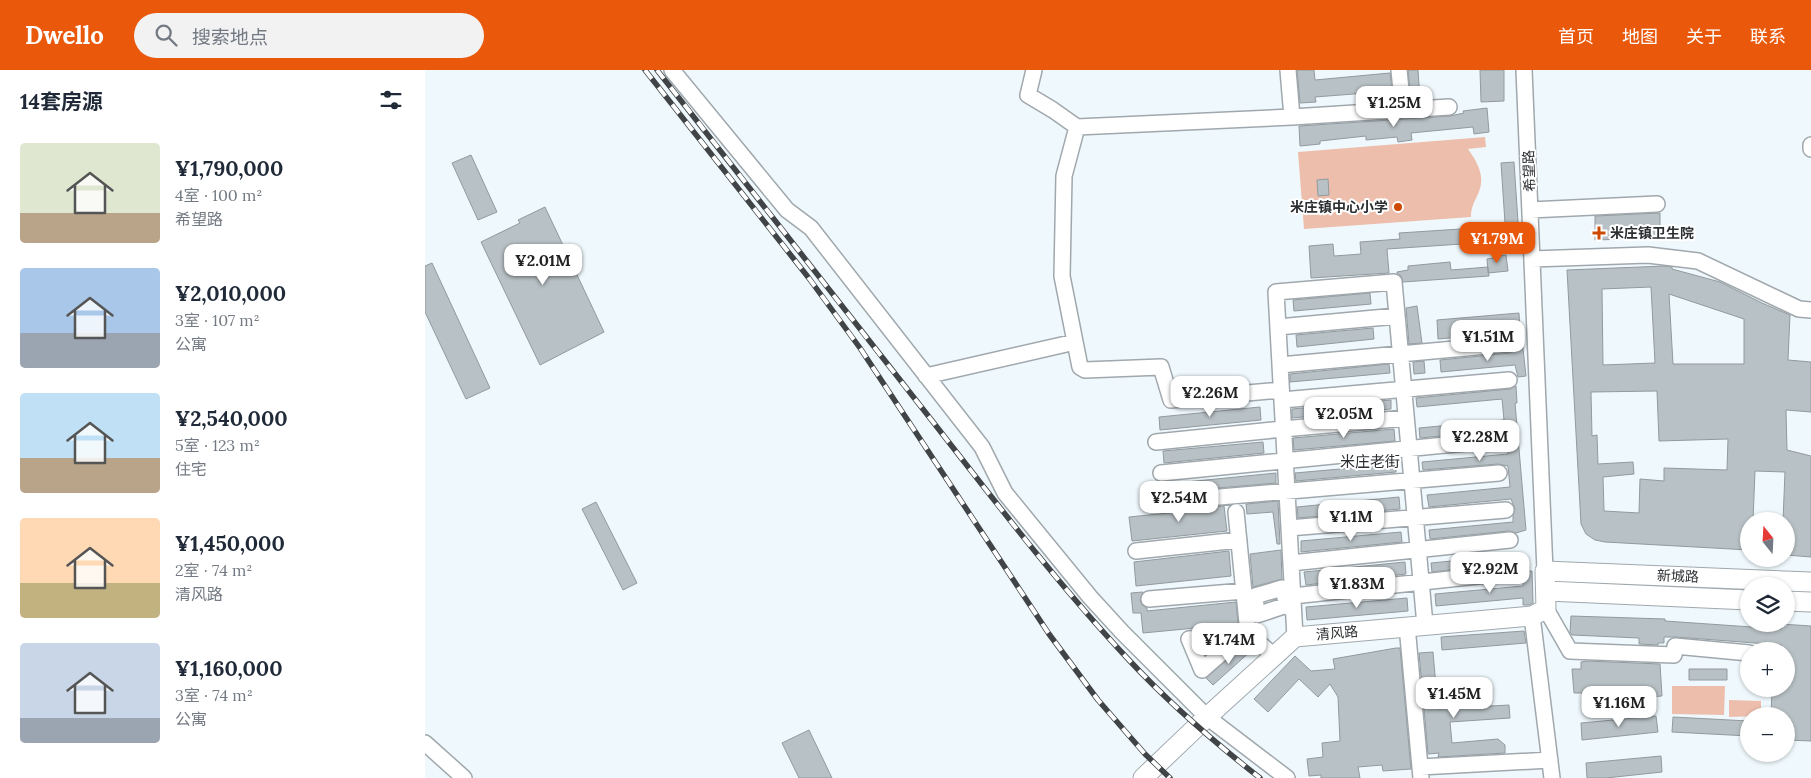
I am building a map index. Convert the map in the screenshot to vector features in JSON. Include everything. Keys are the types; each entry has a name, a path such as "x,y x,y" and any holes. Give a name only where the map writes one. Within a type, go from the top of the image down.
{"main road":[{"name":"新城路","path":"1545,571 1811,582"},
{"path":"1541,606 1545,571"},
{"name":"新城路","path":"1541,606 1740,600"},
{"path":"1795,601 1811,602"},
{"name":"清风路","path":"1295,629 1416,626 1541,606"},
{"path":"1143,778 1207,716 1274,656 1295,629"}],"street":[{"path":"673,70 787,210 811,228 982,447 1005,492 1090,598 1207,716 1287,778"},
{"path":"1034,70 1028,95 1077,127 1292,117 1449,107"},
{"path":"1288,70 1292,117"},
{"path":"1399,70 1403,110"},
{"name":"希望路","path":"1525,70 1545,571"},
{"path":"1077,127 1064,176 1062,276 1080,367 1085,370 1161,367 1171,400 1403,389 1509,380"},
{"path":"1530,210 1657,204"},
{"path":"1532,259 1648,255 1699,261 1799,309 1811,310"},
{"path":"1295,629 1290,600 1291,564 1276,292 1393,282 1421,582 1416,626 1421,772 1550,760"},
{"path":"1278,327 1397,316"},
{"path":"927,376 1075,342"},
{"path":"1280,364 1509,344"},
{"path":"1156,442 1283,428 1406,418"},
{"path":"1161,473 1496,440"},
{"path":"1173,501 1499,473"},
{"path":"1289,528 1506,510"},
{"path":"1236,512 1244,591 1246,634 1274,656"},
{"path":"1136,551 1239,540"},
{"path":"1291,564 1510,540"},
{"path":"1290,600 1421,582 1515,572"},
{"path":"1149,600 1244,591"},
{"path":"1541,606 1570,651 1674,655 1675,646 1740,652"},
{"path":"1541,606 1552,778"},
{"path":"425,742 464,778"}],"shaded area":[{"path":"1485,137 1486,147 1468,149 1478,165 1481,176 1480,188 1472,208 1471,217 1304,229 1298,152"},
{"path":"1672,686 1725,686 1724,715 1672,714"},
{"path":"1729,700 1761,701 1761,707 1740,707 1740,717 1729,717"}],"building":[{"path":"1297,70 1314,70 1315,80 1390,73 1392,91 1315,97 1316,102 1300,103"},
{"path":"1408,70 1418,70 1420,99 1411,100"},
{"path":"1480,70 1504,70 1504,101 1481,102"},
{"path":"1487,108 1489,132 1474,134 1473,127 1411,133 1412,140 1398,142 1397,137 1366,140 1366,136 1320,141 1320,144 1300,146 1299,126 1450,116 1464,113 1463,111"},
{"path":"471,155 497,212 478,220 452,163"},
{"path":"1514,162 1520,252 1507,253 1501,163"},
{"path":"1328,179 1329,195 1318,196 1317,180"},
{"path":"545,207 604,332 540,365 481,242 520,223 518,220"},
{"path":"1660,213 1660,238 1595,240 1595,216"},
{"path":"1476,228 1477,243 1387,249 1389,273 1311,278 1309,246 1333,244 1334,256 1361,254 1360,242 1400,239 1399,233"},
{"path":"1506,255 1508,271 1488,273 1487,259 1493,258 1493,256"},
{"path":"1450,262 1451,270 1488,267 1489,276 1403,282 1401,276 1397,273 1408,270 1408,266"},
{"path":"432,263 490,388 466,399 425,312 425,266"},
{"path":"1672,267 1672,269 1720,282 1790,315 1788,360 1811,362 1811,412 1786,410 1787,450 1811,456 1811,557 1795,556 1795,512 1783,512 1785,472 1755,471 1753,512 1740,512 1740,550 1605,542 1595,540 1586,534 1581,524 1567,270","holes":["1651,287 1655,363 1603,365 1602,289","1669,294 1744,319 1744,364 1673,364","1657,391 1659,441 1728,439 1727,470 1664,468 1664,481 1640,479 1639,513 1604,511 1603,477 1634,474 1633,462 1598,464 1597,435 1592,436 1591,392"]},
{"path":"1370,293 1371,304 1294,311 1293,300"},
{"path":"1417,306 1422,343 1409,344 1406,308"},
{"path":"1519,313 1520,332 1438,339 1437,320"},
{"path":"1373,328 1374,339 1297,347 1296,335"},
{"path":"1517,340 1522,340 1526,376 1518,377 1515,365 1441,372 1440,360 1510,353 1517,348"},
{"path":"1424,361 1425,373 1414,374 1413,362"},
{"path":"1389,364 1390,373 1290,382 1290,374"},
{"path":"1516,386 1517,403 1515,403 1526,530 1516,533 1509,531 1430,539 1429,530 1513,522 1515,509 1511,499 1429,507 1427,495 1510,487 1508,466 1498,464 1423,470 1422,462 1508,454 1506,432 1495,431 1420,438 1419,428 1504,420 1502,399 1417,407 1416,398 1510,389"},
{"path":"1391,400 1391,409 1292,418 1292,409"},
{"path":"1260,407 1261,420 1160,430 1159,417"},
{"path":"1394,429 1395,441 1294,450 1293,438"},
{"path":"1263,442 1264,453 1164,463 1163,451"},
{"path":"1396,464 1396,472 1296,481 1295,473"},
{"path":"1276,473 1276,483 1167,494 1166,484"},
{"path":"1399,497 1400,509 1298,518 1297,507"},
{"path":"1278,501 1280,544 1277,544 1273,512 1247,514 1246,504"},
{"path":"596,502 637,583 623,590 582,509"},
{"path":"1224,506 1227,531 1132,541 1129,517 1169,513 1168,509"},
{"path":"1401,532 1402,542 1301,552 1301,541"},
{"path":"1281,550 1282,579 1253,587 1250,554"},
{"path":"1229,551 1231,576 1136,586 1134,562"},
{"path":"1522,554 1523,566 1514,563 1432,572 1431,563"},
{"path":"1405,562 1406,574 1306,585 1304,572"},
{"path":"1524,571 1532,571 1533,603 1529,605 1523,605 1523,598 1436,606 1435,594 1523,586"},
{"path":"1143,592 1140,600 1142,605 1147,608 1147,611 1236,602 1238,624 1143,633 1141,613 1133,613 1131,593"},
{"path":"1407,598 1408,611 1307,620 1306,607"},
{"path":"1571,616 1665,619 1665,621 1740,626 1740,632 1795,632 1795,625 1811,626 1811,741 1795,740 1795,707 1771,707 1772,697 1795,697 1795,642 1742,642 1664,637 1664,643 1658,643 1658,645 1639,644 1639,638 1572,635 1570,632"},
{"path":"1524,631 1526,643 1442,650 1441,637"},
{"path":"1246,644 1252,650 1213,685 1206,678"},
{"path":"1400,648 1411,769 1383,771 1382,765 1358,767 1360,778 1321,778 1321,775 1309,776 1307,759 1323,757 1322,743 1340,741 1338,697 1330,684 1318,697 1299,679 1268,712 1254,699 1295,656 1311,671 1335,669 1333,659"},
{"path":"1433,652 1438,709 1509,705 1510,718 1450,722 1452,743 1498,739 1505,745 1505,753 1438,757 1439,753 1428,754 1419,653"},
{"path":"1581,662 1660,664 1662,696 1584,702 1583,693 1574,693 1572,669 1581,669"},
{"path":"1689,669 1727,669 1727,680 1689,680"},
{"path":"1656,716 1658,732 1582,740 1581,723"},
{"path":"1673,717 1740,721 1740,736 1672,732"},
{"path":"809,730 832,778 799,778 782,743"},
{"path":"1661,756 1662,772 1606,778 1587,778 1586,763"}],"railway":[{"path":"645,70 808,277 860,348 1049,634 1098,700 1145,754 1170,778"},
{"path":"657,70 1049,569 1128,659 1159,691 1260,778"}],"place":[{"name":"米庄镇中心小学","path":"1398,207"},
{"name":"米庄镇卫生院","path":"1599,233"}],"district":[{"name":"米庄老街","path":"1370,461"}]}
